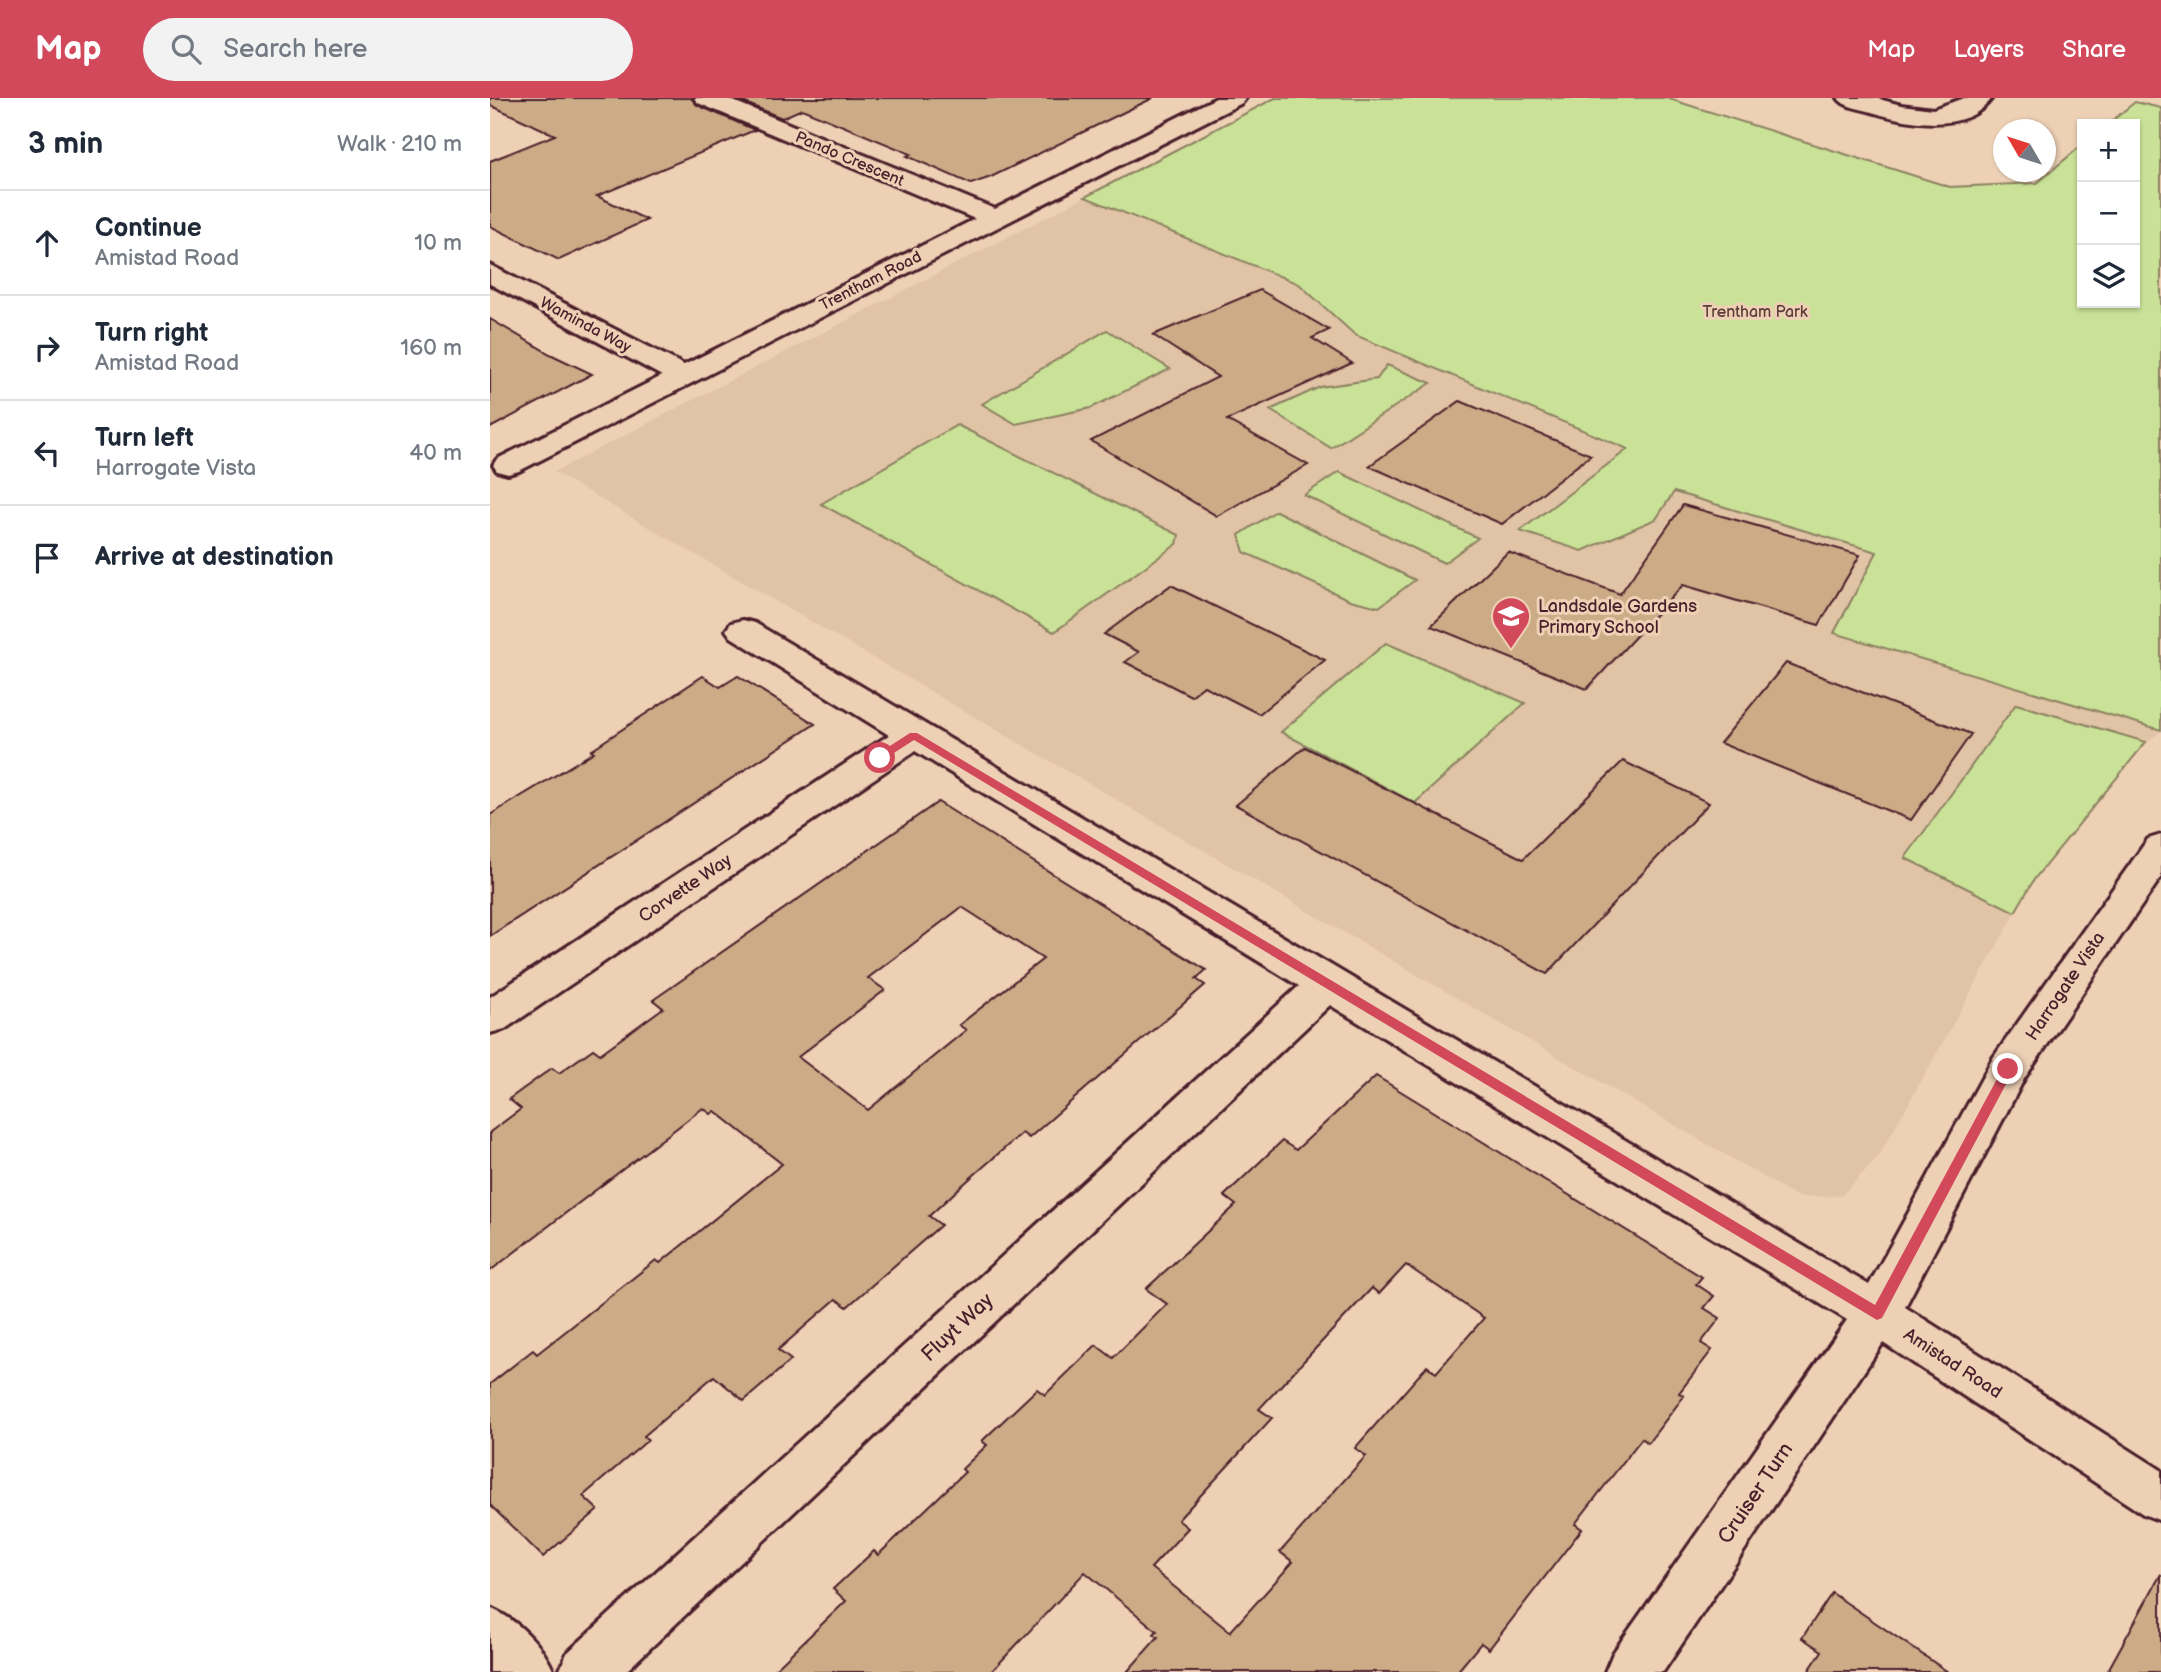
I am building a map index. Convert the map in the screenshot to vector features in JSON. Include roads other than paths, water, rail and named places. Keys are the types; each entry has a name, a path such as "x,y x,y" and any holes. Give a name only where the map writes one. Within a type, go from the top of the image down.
{"street":[{"name":"Pando Crescent","path":"706,98 994,218"},
{"name":"Trentham Road","path":"508,465 1234,98"},
{"path":"1850,98 1913,116 1931,117 1953,115 1980,98"},
{"name":"Waminda Way","path":"490,274 682,375"},
{"name":"Amistad Road","path":"743,630 897,746 1328,983 1877,1314 2161,1498"},
{"name":"Corvette Way","path":"490,1018 897,746"},
{"name":"Harrogate Vista","path":"1877,1314 2008,1069 2161,848"},
{"name":"Fluyt Way","path":"586,1672 1328,983"},
{"name":"Cruiser Turn","path":"1632,1672 1877,1314"},
{"path":"490,1634 527,1672"}],"place":[{"name":"Landsdale Gardens Primary School","path":"1511,650"}],"park label":[{"name":"Trentham Park","path":"1755,311"}]}
